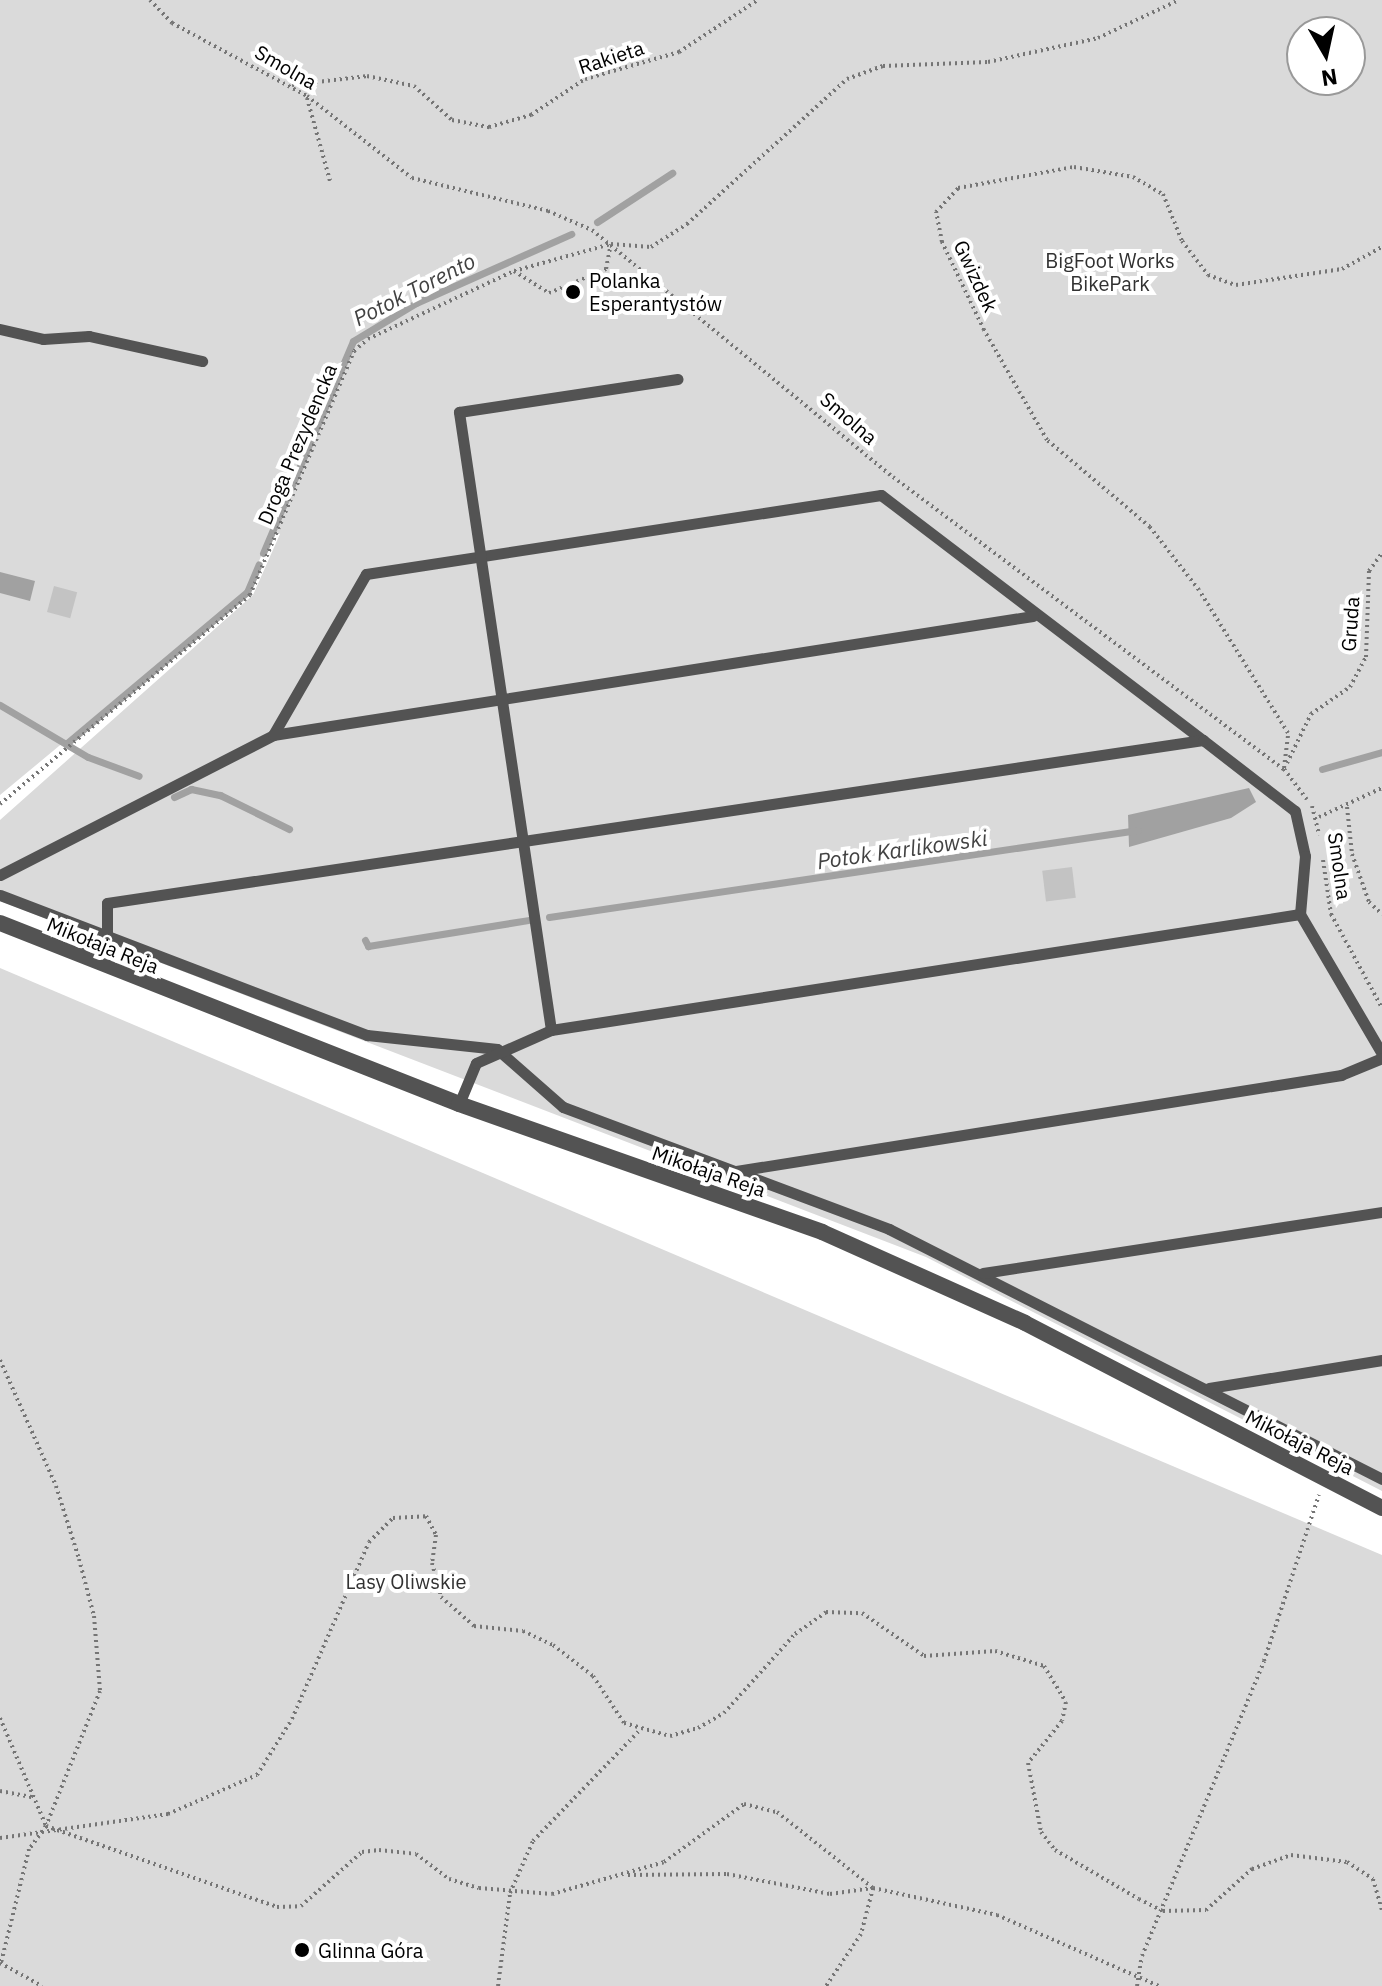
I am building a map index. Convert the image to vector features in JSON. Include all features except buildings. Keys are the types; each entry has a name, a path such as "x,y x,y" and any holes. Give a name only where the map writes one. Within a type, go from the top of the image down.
{"street":[{"name":"Mikołaja Reja","path":"0,923 459,1104 822,1232 973,1297 1382,1508"}],"lane":[{"path":"0,329 43,339 89,336 202,361"},
{"path":"551,1030 459,412 678,379"},
{"path":"273,735 366,574 881,495 1033,616 1295,811 1305,856 1300,914 1382,1056 1341,1075 725,1173"},
{"path":"0,875 273,735 1033,616"},
{"path":"107,933 107,903 521,838 1203,740"},
{"path":"0,895 107,933 367,1035 497,1049 563,1107 725,1173 889,1229 983,1273 1382,1479"},
{"path":"459,1104 476,1063 497,1049 551,1030 1300,914"},
{"path":"983,1273 1382,1212"},
{"path":"1208,1388 1382,1360"}],"path":[{"name":"Smolna","path":"150,0 172,23 291,85 412,178 548,211 611,244 893,477 1284,769 1319,817 1320,841"},
{"name":"Rakieta","path":"291,85 367,76 414,86 452,120 489,127 531,115 585,79 679,52 758,0"},
{"path":"514,271 549,293 606,269 611,244 651,247 687,224 847,79 883,66 988,62 1098,38 1179,0"},
{"path":"307,96 330,181"},
{"name":"Gwizdek","path":"1284,769 1288,733 1199,590 1150,527 1047,440 984,330 942,242 936,212 958,188 1074,167 1133,177 1163,194 1182,241 1208,275 1236,285 1342,269 1382,247"},
{"name":"Droga Prezydencka","path":"0,804 73,748 250,595 354,351 514,271 611,244"},
{"name":"Gruda","path":"1284,769 1311,714 1350,687 1366,657 1369,571 1382,553"},
{"path":"1319,817 1347,807 1382,788"},
{"path":"1347,807 1352,854 1369,902 1382,914"},
{"name":"Smolna","path":"1322,853 1331,914 1382,1008"},
{"path":"0,1360 56,1486 98,1648 92,1720 46,1826 29,1849 0,1963 42,1986"},
{"path":"1137,1986 1135,1974 1264,1661 1324,1477"},
{"path":"0,1838 46,1826 168,1814 257,1775 292,1719 351,1572 393,1518 426,1516 436,1535 432,1563 441,1597 474,1626 523,1631 553,1645 593,1676 624,1723 640,1730 670,1736 724,1713 795,1634 826,1612 862,1613 924,1656 995,1651 1044,1666 1066,1702 1062,1721 1028,1763 1041,1832 1055,1850 1163,1911 1189,1914 1220,1904 1252,1869 1291,1855 1347,1862 1373,1879 1382,1910"},
{"path":"0,1718 20,1752 32,1797 46,1826 277,1907 301,1906 362,1852 379,1850 416,1854 449,1879 510,1893 552,1894 664,1862 744,1804 777,1812 873,1888"},
{"path":"498,1986 510,1893 533,1841 640,1730"},
{"path":"0,1791 32,1797"},
{"path":"623,1874 727,1874 830,1894 873,1888 997,1915 1159,1986"},
{"path":"826,1986 861,1934 873,1888"}],"green space":[{"name":"BigFoot Works BikePark","path":"0,0 1382,0 1382,1491 926,1257 0,901 0,820 253,595 280,534 272,530 247,590 0,795"},
{"name":"Lasy Oliwskie","path":"0,968 1382,1555 1382,1986 0,1986"}],"shaded area":[{"path":"0,572 35,581 30,601 0,593"},
{"path":"1249,788 1256,802 1231,818 1129,847 1128,815"}],"waterway":[{"name":"Potok Torento","path":"597,222 672,173"},
{"name":"Potok Torento","path":"263,553 353,341 416,303 571,234"},
{"name":"Potok Torento","path":"67,743 247,592 259,564"},
{"name":"Potok Torento","path":"0,705 88,757 139,776"},
{"name":"Potok Karlikowski","path":"1322,769 1382,752"},
{"name":"Potok Karlikowski","path":"174,797 191,789 220,795 289,829"},
{"name":"Potok Karlikowski","path":"549,917 1138,830"},
{"name":"Potok Karlikowski","path":"365,940 368,946 528,920"}],"place":[{"name":"Polanka Esperantystów","path":"573,292"},
{"name":"Glinna Góra","path":"302,1950"}]}
